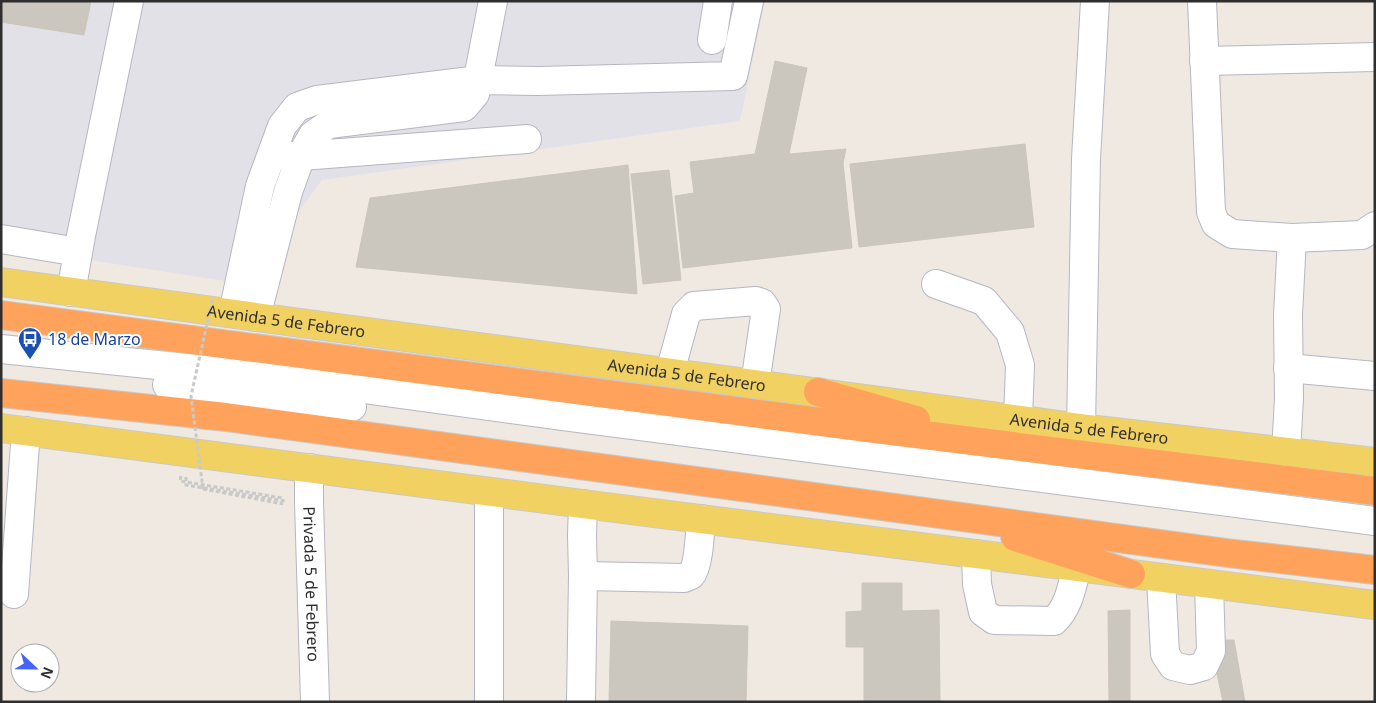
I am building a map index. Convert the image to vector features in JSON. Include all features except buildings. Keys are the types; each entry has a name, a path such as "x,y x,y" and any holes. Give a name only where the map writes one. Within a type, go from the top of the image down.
{"highway":[{"name":"Avenida 5 de Febrero","path":"1,315 1375,492"},
{"path":"818,392 1004,445"},
{"path":"1,393 236,418 1227,553 1375,570"},
{"path":"944,514 1131,574"}],"main road":[{"name":"Avenida 5 de Febrero","path":"1,282 71,292 234,309 755,384 1081,428 1375,462"},
{"path":"14,430 1375,605"}],"street":[{"path":"71,292 129,1"},
{"path":"234,309 288,192 301,156 313,135 329,124 464,107 475,94 479,80 494,1"},
{"path":"712,40 718,1"},
{"path":"234,309 260,186 282,126 297,107 317,100 479,80 538,81 733,76 749,1"},
{"path":"1081,428 1086,159 1095,1"},
{"path":"1202,1 1211,212 1216,224 1232,234 1292,238 1362,234 1375,226"},
{"path":"1204,61 1375,57"},
{"path":"271,155 301,156 527,139"},
{"path":"1286,452 1289,398 1288,315 1292,238"},
{"path":"1,239 78,252"},
{"path":"936,284 984,301 1010,332 1020,365 1018,419"},
{"path":"670,372 686,314 694,306 756,301 762,303 766,309 755,384"},
{"path":"1,349 274,377 559,416 1375,521"},
{"path":"1,366 346,406 1375,538"},
{"path":"1288,368 1375,376"},
{"path":"14,430 14,594"},
{"name":"Privada 5 de Febrero","path":"309,468 300,504 315,702"},
{"path":"489,702 490,492"},
{"path":"581,702 584,576 583,504"},
{"path":"584,576 684,578 690,576 694,569 698,551 701,519"},
{"path":"976,554 977,584 983,612 994,620 1054,621 1062,613 1077,567"},
{"path":"1160,578 1164,654 1173,666 1190,670 1204,666 1211,651 1209,584"}],"path":[{"path":"234,309 191,396 203,489 300,504"},
{"path":"186,485 186,476 205,479"},
{"path":"180,481 300,504"}],"shaded area":[{"path":"1,1 765,1 740,121 322,180 291,222 277,289 1,248"}],"place":[{"name":"18 de Marzo","path":"30,360"}]}
